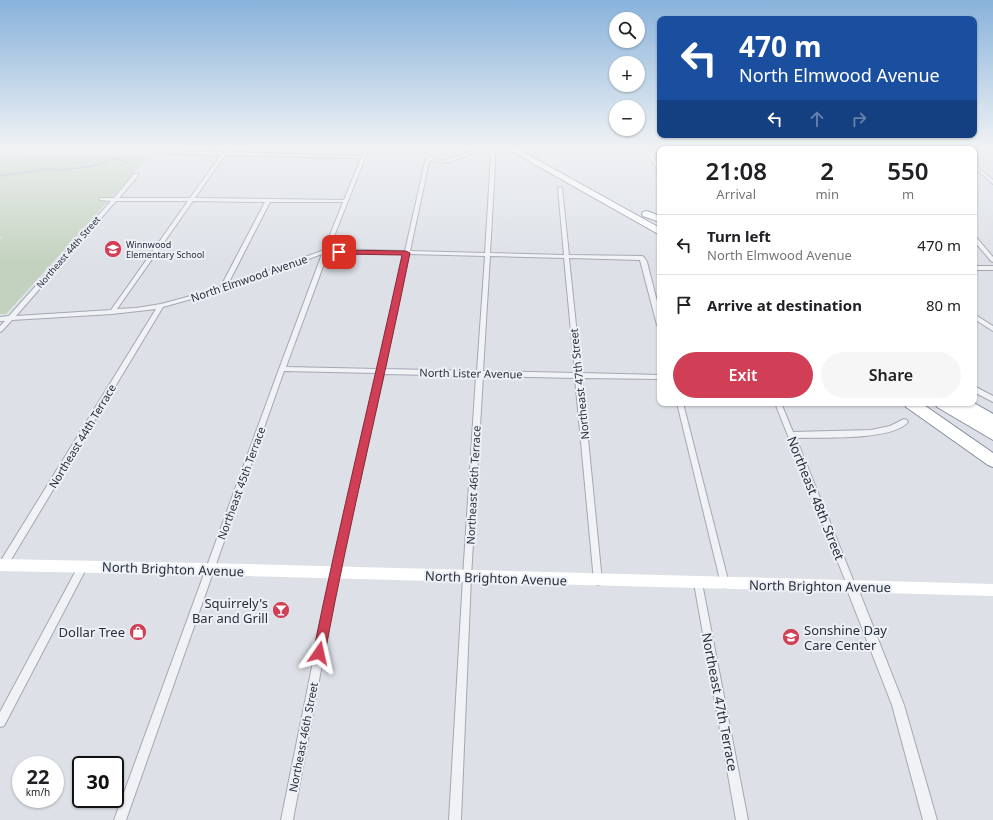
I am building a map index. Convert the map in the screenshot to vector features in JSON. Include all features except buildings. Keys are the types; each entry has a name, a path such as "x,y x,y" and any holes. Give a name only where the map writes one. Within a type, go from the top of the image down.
{"highway":[{"path":"578,186 657,230"},
{"path":"596,186 657,219"},
{"path":"914,406 993,461"},
{"path":"947,406 993,434"},
{"path":"969,406 993,421"}],"main road":[{"name":"North Brighton Avenue","path":"2,565 993,590"}],"street":[{"name":"Northeast 44th Street","path":"0,330 126,186"},
{"path":"112,312 201,186"},
{"name":"Northeast 45th Terrace","path":"120,820 282,369 352,186"},
{"name":"Northeast 46th Street","path":"287,820 335,573 421,186"},
{"name":"Northeast 46th Terrace","path":"455,820 492,186"},
{"name":"Northeast 47th Street","path":"560,188 598,581"},
{"path":"102,199 346,201"},
{"path":"222,289 268,201"},
{"path":"977,241 993,260"},
{"name":"North Elmwood Avenue","path":"0,319 112,312 160,306 222,289 326,251 642,258 657,313"},
{"path":"977,268 993,268"},
{"name":"Northeast 44th Terrace","path":"2,565 160,306"},
{"path":"977,318 993,329"},
{"name":"North Lister Avenue","path":"282,369 657,377"},
{"path":"977,391 993,399"},
{"path":"681,406 725,584"},
{"name":"Northeast 48th Street","path":"779,406 898,705 930,820"},
{"path":"792,435 871,434 892,428 904,422"},
{"path":"0,722 82,566"},
{"name":"Northeast 47th Terrace","path":"698,583 742,820"}],"green space":[{"path":"0,186 122,186 6,314 0,314 0,239 2,237 0,237"}],"place":[{"name":"Winnwood Elementary School","path":"113,249"},
{"name":"Squirrely's Bar and Grill","path":"281,610"},
{"name":"Dollar Tree","path":"138,632"},
{"name":"Sonshine Day Care Center","path":"791,637"}],"route":[{"path":"319,653 335,573 406,253 339,252"}]}
